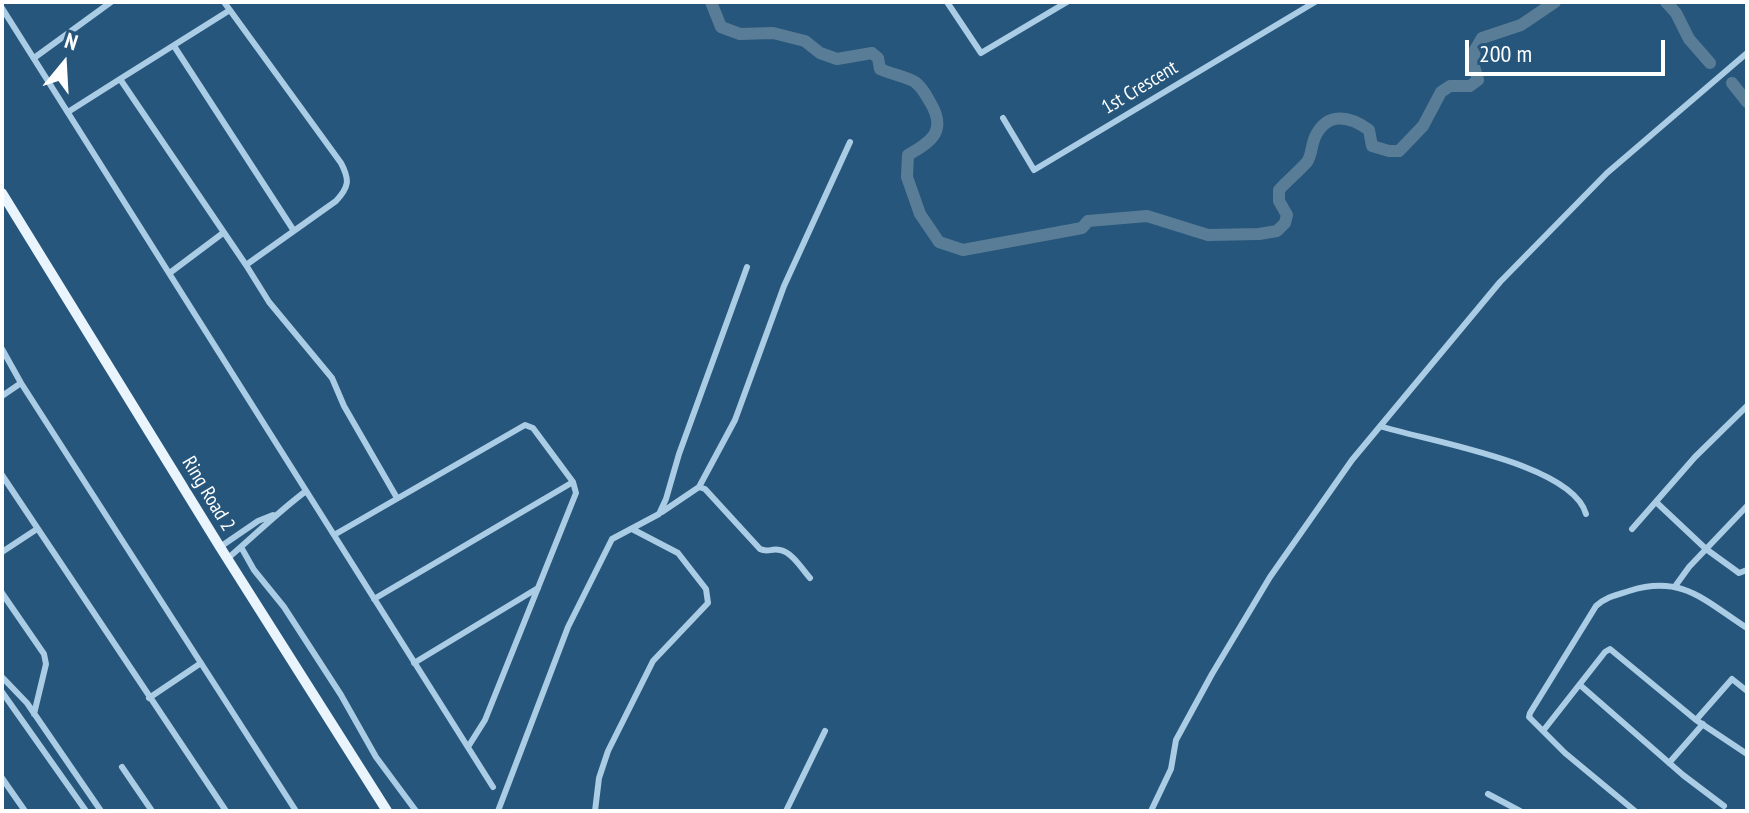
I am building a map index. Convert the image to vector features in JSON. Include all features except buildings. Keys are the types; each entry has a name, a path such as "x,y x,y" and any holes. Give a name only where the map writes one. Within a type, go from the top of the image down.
{"main road":[{"name":"Ring Road 2","path":"2,193 227,559 387,811"}],"street":[{"path":"9,2 2,8 493,787"},
{"path":"34,58 111,2"},
{"path":"224,2 341,163 348,178 346,191 336,201 246,265"},
{"path":"947,2 980,53 1067,2"},
{"name":"1st Crescent","path":"1003,118 1034,170 1315,2"},
{"path":"68,112 230,10"},
{"path":"174,46 294,231"},
{"path":"1151,811 1171,769 1176,740 1212,674 1312,513 1380,426 1500,282 1607,173 1747,53"},
{"path":"120,79 269,302 332,378 344,406 397,498"},
{"path":"498,811 568,627 612,539 659,514 699,487 735,420 784,286 850,142"},
{"path":"171,272 223,233"},
{"path":"659,514 747,267"},
{"path":"2,349 296,811"},
{"path":"2,396 21,383"},
{"path":"1632,529 1695,457 1747,406"},
{"path":"334,535 525,425 533,428 573,482 577,489 576,496 485,720 468,747"},
{"path":"1380,426 1483,454 1553,480 1572,493 1586,514"},
{"path":"2,475 226,811"},
{"path":"374,599 573,482"},
{"path":"699,487 705,489 760,549 787,553 810,578"},
{"path":"220,547 306,491"},
{"path":"1656,502 1706,549 1739,573 1747,570"},
{"path":"1676,585 1747,506"},
{"path":"227,559 262,531 273,515"},
{"path":"2,552 37,529"},
{"path":"595,811 599,778 608,751 653,661 708,603 706,589 678,553 632,529"},
{"path":"241,547 341,695 376,757 416,811"},
{"path":"1635,811 1604,788 1529,717 1530,713 1596,606 1605,597 1640,587 1676,585 1747,628"},
{"path":"414,663 538,588"},
{"path":"2,593 45,659 34,714"},
{"path":"1543,731 1605,652 1614,649 1700,722 1747,754"},
{"path":"149,698 201,663"},
{"path":"2,677 15,688 101,811"},
{"path":"1669,763 1732,679 1747,691"},
{"path":"1580,685 1669,763 1724,806"},
{"path":"15,688 4,694 86,811"},
{"path":"786,811 825,731"},
{"path":"122,767 152,811"},
{"path":"2,778 25,811"},
{"path":"1488,794 1520,811"}],"waterway":[{"path":"711,2 721,27 740,34 773,33 805,41 820,53 837,59 872,53 878,58 880,69 917,84 935,112 937,127 935,134 924,145 908,155 907,177 920,214 939,242 963,250 1082,228 1088,221 1147,216 1208,235 1277,231 1285,223 1287,215 1279,201 1279,190 1307,162 1315,137 1326,123 1339,118 1347,119 1369,130 1372,146 1399,151 1423,126 1441,92 1450,86 1470,86 1478,80 1473,63 1475,50 1482,38 1521,25 1555,2"},
{"path":"1666,2 1676,13 1689,39 1710,63"},
{"path":"1732,83 1747,102"}]}
